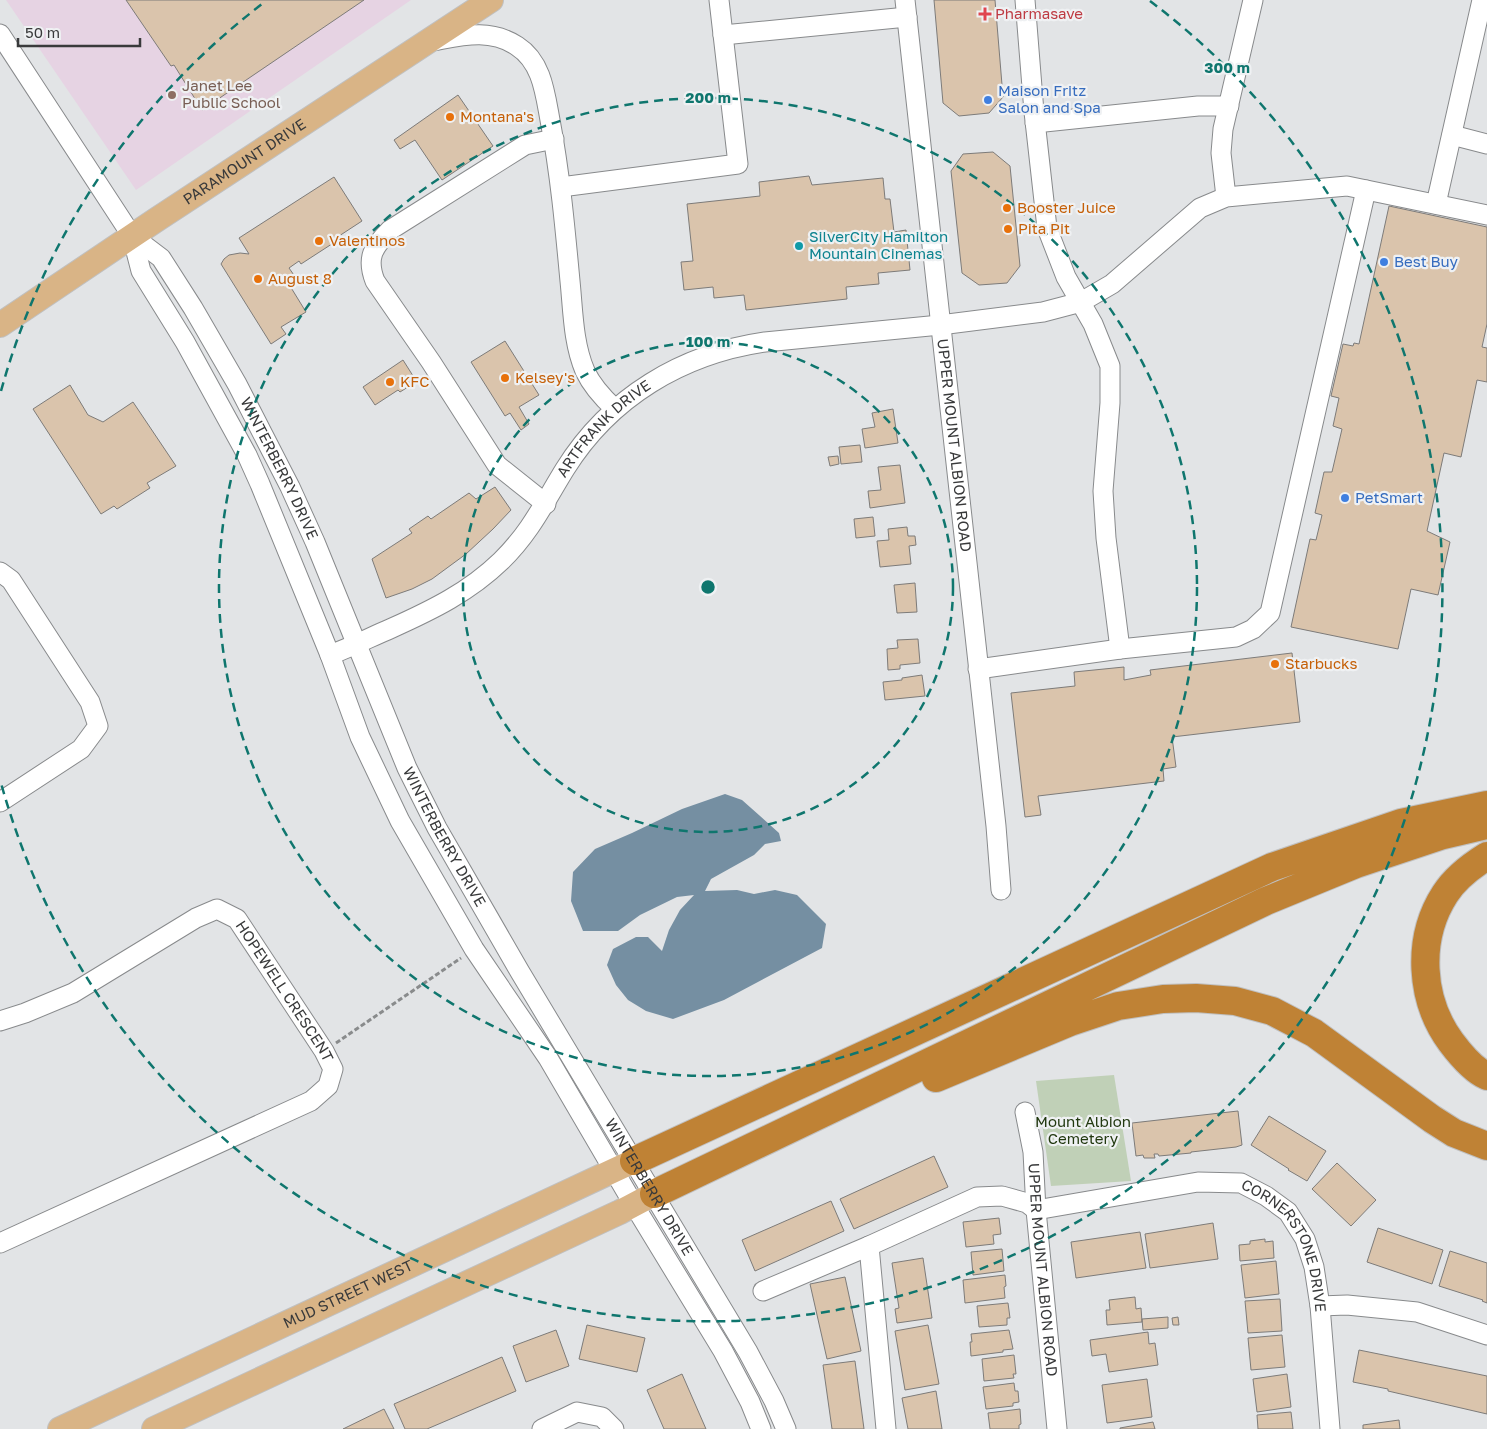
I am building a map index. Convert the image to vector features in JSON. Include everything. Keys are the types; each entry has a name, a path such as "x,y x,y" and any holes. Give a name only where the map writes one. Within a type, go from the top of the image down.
{"highway":[{"path":"624,1166 1272,867 1400,823 1487,805"},
{"path":"644,1200 1266,900 1356,864 1443,835 1487,825"},
{"path":"1487,856 1459,877 1445,894 1432,918 1426,951 1426,980 1432,1009 1444,1033 1458,1052 1487,1076"},
{"path":"773,1137 920,1085 1070,1022 1118,1006 1163,999 1196,998 1235,1001 1272,1010 1314,1033 1454,1133 1487,1146"}],"main road":[{"name":"PARAMOUNT DRIVE","path":"0,325 491,0"},
{"name":"MUD STREET WEST","path":"60,1429 624,1166"},
{"path":"154,1429 644,1200"}],"street":[{"path":"561,187 738,164 719,0"},
{"path":"1025,0 1035,123 1047,228 1066,277 1093,324 1110,366 1110,403 1104,492 1106,538 1120,649"},
{"path":"1226,197 1221,153 1224,129 1253,0"},
{"path":"1436,204 1482,0"},
{"path":"723,35 906,9"},
{"name":"UPPER MOUNT ALBION ROAD","path":"906,9 996,826 1000,890"},
{"path":"427,42 477,33 506,40 518,46 526,53 535,66 542,81 554,139 561,187 576,334 584,369 592,385 615,409"},
{"name":"WINTERBERRY DRIVE","path":"0,34 132,236 141,270 185,342 247,455 330,655 360,737 400,820 474,949 624,1166"},
{"path":"1035,123 1198,106 1229,106"},
{"path":"1452,136 1487,144"},
{"path":"546,504 497,464 431,362 375,281 370,268 373,252 378,242 390,230 525,145 554,139"},
{"name":"ARTFRANK DRIVE","path":"330,655 444,604 474,584 514,548 526,534 588,436 615,409 633,394 668,372 705,355 725,349 765,342 940,325 1043,312 1081,302 1112,284 1200,208 1226,197 1347,186 1487,215"},
{"path":"978,670 1120,649 1236,637 1253,629 1270,613 1366,190"},
{"name":"WINTERBERRY DRIVE","path":"132,236 160,258 193,308 237,384 290,487 315,542 407,768 438,828 520,972 644,1200 750,1402 761,1429"},
{"path":"0,572 11,580 90,702 98,726 81,749 0,802"},
{"name":"HOPEWELL CRESCENT","path":"0,1021 73,993 196,918 217,909 238,919 324,1051 333,1068 328,1086 311,1101 0,1242"},
{"name":"UPPER MOUNT ALBION ROAD","path":"1025,1112 1033,1152 1036,1210 1057,1429"},
{"name":"CORNERSTONE DRIVE","path":"1036,1210 1198,1182 1241,1183 1266,1196 1288,1212 1305,1239 1311,1258 1320,1306 1330,1429"},
{"path":"763,1291 977,1197 1002,1196 1027,1203 1036,1210"},
{"name":"WINTERBERRY DRIVE","path":"644,1200 748,1352 774,1401 786,1429"},
{"path":"869,1246 886,1429"},
{"path":"1320,1306 1347,1305 1416,1312 1487,1335"},
{"path":"542,1429 577,1412 602,1417 614,1429"}],"path":[{"path":"324,1051 474,949"}],"shaded area":[{"name":"Janet Lee Public School","path":"6,0 411,0 136,190"}],"green space":[{"name":"Mount Albion Cemetery","path":"1114,1075 1131,1181 1051,1186 1036,1081"}],"water":[{"path":"725,794 742,800 779,833 781,841 765,844 754,855 711,879 705,891 737,890 754,894 775,890 797,895 826,924 822,948 724,1000 673,1019 646,1011 628,1000 616,985 607,965 613,949 636,937 648,937 662,951 669,930 680,910 694,895 677,897 640,915 618,931 583,931 571,901 573,872 595,849 682,809"}],"building":[{"path":"126,0 364,0 202,110 174,65 171,66"},
{"path":"934,0 995,0 1003,97 989,113 959,116 943,103"},
{"name":"Montana's","path":"458,95 493,146 442,180 415,140 400,149 394,140"},
{"path":"993,152 1010,166 1020,266 1007,283 979,285 962,273 951,171 963,154"},
{"name":"SilverCity Hamilton Mountain Cinemas","path":"809,176 812,185 883,178 885,199 890,199 894,232 906,230 910,270 878,273 879,284 846,287 847,299 746,310 744,295 714,298 713,287 684,290 681,262 693,261 687,204 760,196 759,182"},
{"path":"334,177 362,221 336,238 338,240 301,264 299,261 289,268 296,278 295,283 290,286 306,312 281,327 286,334 271,344 221,264 229,255 249,254 239,238"},
{"path":"1389,206 1487,227 1487,324 1482,347 1487,348 1487,382 1477,380 1461,457 1444,453 1427,531 1450,542 1438,595 1411,589 1398,649 1291,627 1310,539 1316,540 1322,515 1315,513 1324,472 1332,472 1342,429 1333,426 1339,398 1331,396 1343,344 1353,346 1354,343 1359,344"},
{"name":"Kelsey's","path":"505,341 539,395 519,407 529,424 521,430 510,413 505,416 471,362"},
{"name":"KFC","path":"403,360 415,379 406,385 408,387 400,392 398,390 375,405 363,387"},
{"path":"70,385 88,415 103,422 133,402 176,466 147,483 150,488 117,509 114,506 101,514 33,409"},
{"path":"893,409 898,443 865,448 862,429 875,427 872,413"},
{"path":"860,445 862,462 841,464 839,447"},
{"path":"838,456 839,464 830,466 828,457"},
{"path":"900,465 905,503 870,508 868,491 881,490 878,467"},
{"path":"495,487 511,510 493,529 466,554 432,579 412,589 386,598 372,559 412,533 409,529 428,516 431,519 469,493 476,499"},
{"path":"873,517 875,536 856,538 854,519"},
{"path":"907,527 908,536 915,536 916,545 909,546 911,564 880,567 877,541 889,540 888,529"},
{"path":"915,583 917,612 897,613 894,585"},
{"path":"918,639 920,663 900,665 900,669 888,670 887,649 898,648 897,640"},
{"path":"1292,653 1300,722 1172,737 1176,767 1163,769 1164,781 1038,796 1041,815 1025,817 1011,693 1075,686 1074,672 1124,667 1124,680 1151,675 1150,670"},
{"path":"922,675 925,696 885,700 883,682"},
{"path":"1238,1111 1242,1145 1191,1153 1159,1156 1154,1154 1155,1158 1144,1158 1143,1155 1136,1156 1132,1123"},
{"path":"1269,1116 1326,1151 1307,1181 1251,1145"},
{"path":"934,1156 948,1187 854,1229 840,1199"},
{"path":"1337,1163 1376,1200 1351,1226 1312,1189"},
{"path":"831,1201 844,1231 755,1271 742,1240"},
{"path":"999,1218 1001,1234 993,1235 994,1244 966,1247 963,1222"},
{"path":"1213,1223 1218,1259 1150,1268 1145,1234"},
{"path":"1378,1228 1443,1250 1432,1284 1367,1262"},
{"path":"1140,1232 1146,1268 1076,1278 1071,1242"},
{"path":"1265,1239 1265,1242 1273,1241 1274,1258 1240,1261 1239,1245"},
{"path":"1002,1249 1004,1271 973,1275 971,1252"},
{"path":"1450,1251 1487,1263 1487,1303 1439,1286"},
{"path":"923,1258 932,1318 897,1323 895,1309 899,1308 892,1263"},
{"path":"1276,1261 1279,1294 1245,1298 1241,1265"},
{"path":"1005,1275 1005,1298 965,1303 963,1280"},
{"path":"845,1277 861,1351 827,1359 810,1284"},
{"path":"1135,1297 1136,1309 1141,1308 1142,1322 1107,1325 1106,1310 1110,1310 1109,1300"},
{"path":"1280,1299 1282,1331 1248,1333 1245,1301"},
{"path":"1008,1303 1010,1318 1007,1318 1007,1325 979,1327 977,1306"},
{"path":"1168,1317 1168,1328 1143,1330 1142,1319"},
{"path":"1178,1317 1179,1325 1173,1325 1172,1318"},
{"path":"587,1325 645,1338 637,1372 579,1359"},
{"path":"928,1325 939,1384 905,1390 895,1331"},
{"path":"556,1330 569,1366 526,1382 513,1346"},
{"path":"1009,1330 1013,1349 971,1356 971,1334"},
{"path":"1148,1332 1149,1344 1155,1343 1158,1365 1109,1372 1106,1354 1092,1356 1090,1340"},
{"path":"1282,1335 1285,1367 1251,1370 1248,1338"},
{"path":"1359,1350 1487,1376 1487,1414 1353,1382"},
{"path":"1014,1355 1016,1374 1013,1374 1014,1378 984,1381 982,1359"},
{"path":"502,1357 516,1391 427,1429 405,1429 394,1404"},
{"path":"855,1361 864,1429 832,1429 823,1365"},
{"path":"682,1374 706,1429 664,1429 647,1390"},
{"path":"1287,1374 1291,1407 1257,1412 1253,1379"},
{"path":"1147,1379 1152,1417 1107,1423 1102,1385"},
{"path":"1014,1383 1015,1391 1018,1391 1019,1402 1013,1403 1013,1406 986,1409 983,1387"},
{"path":"936,1391 942,1429 908,1429 902,1398"},
{"path":"384,1409 394,1429 343,1429"},
{"path":"1020,1409 1021,1424 1019,1429 990,1429 988,1413"},
{"path":"1291,1412 1293,1429 1258,1429 1257,1415"},
{"path":"1399,1420 1400,1429 1363,1429 1363,1425"},
{"path":"1153,1422 1155,1429 1120,1429 1120,1428"}],"place":[{"name":"Pharmasave","path":"985,14"},
{"name":"Janet Lee Public School","path":"172,95"},
{"name":"Maison Fritz Salon and Spa","path":"988,100"},
{"name":"Montana's","path":"450,117"},
{"name":"Booster Juice","path":"1007,208"},
{"name":"Pita Pit","path":"1008,229"},
{"name":"Valentinos","path":"319,241"},
{"name":"SilverCity Hamilton Mountain Cinemas","path":"799,246"},
{"name":"Best Buy","path":"1384,262"},
{"name":"August 8","path":"258,279"},
{"name":"Kelsey's","path":"505,378"},
{"name":"KFC","path":"390,382"},
{"name":"PetSmart","path":"1345,498"},
{"name":"Starbucks","path":"1275,664"}]}
